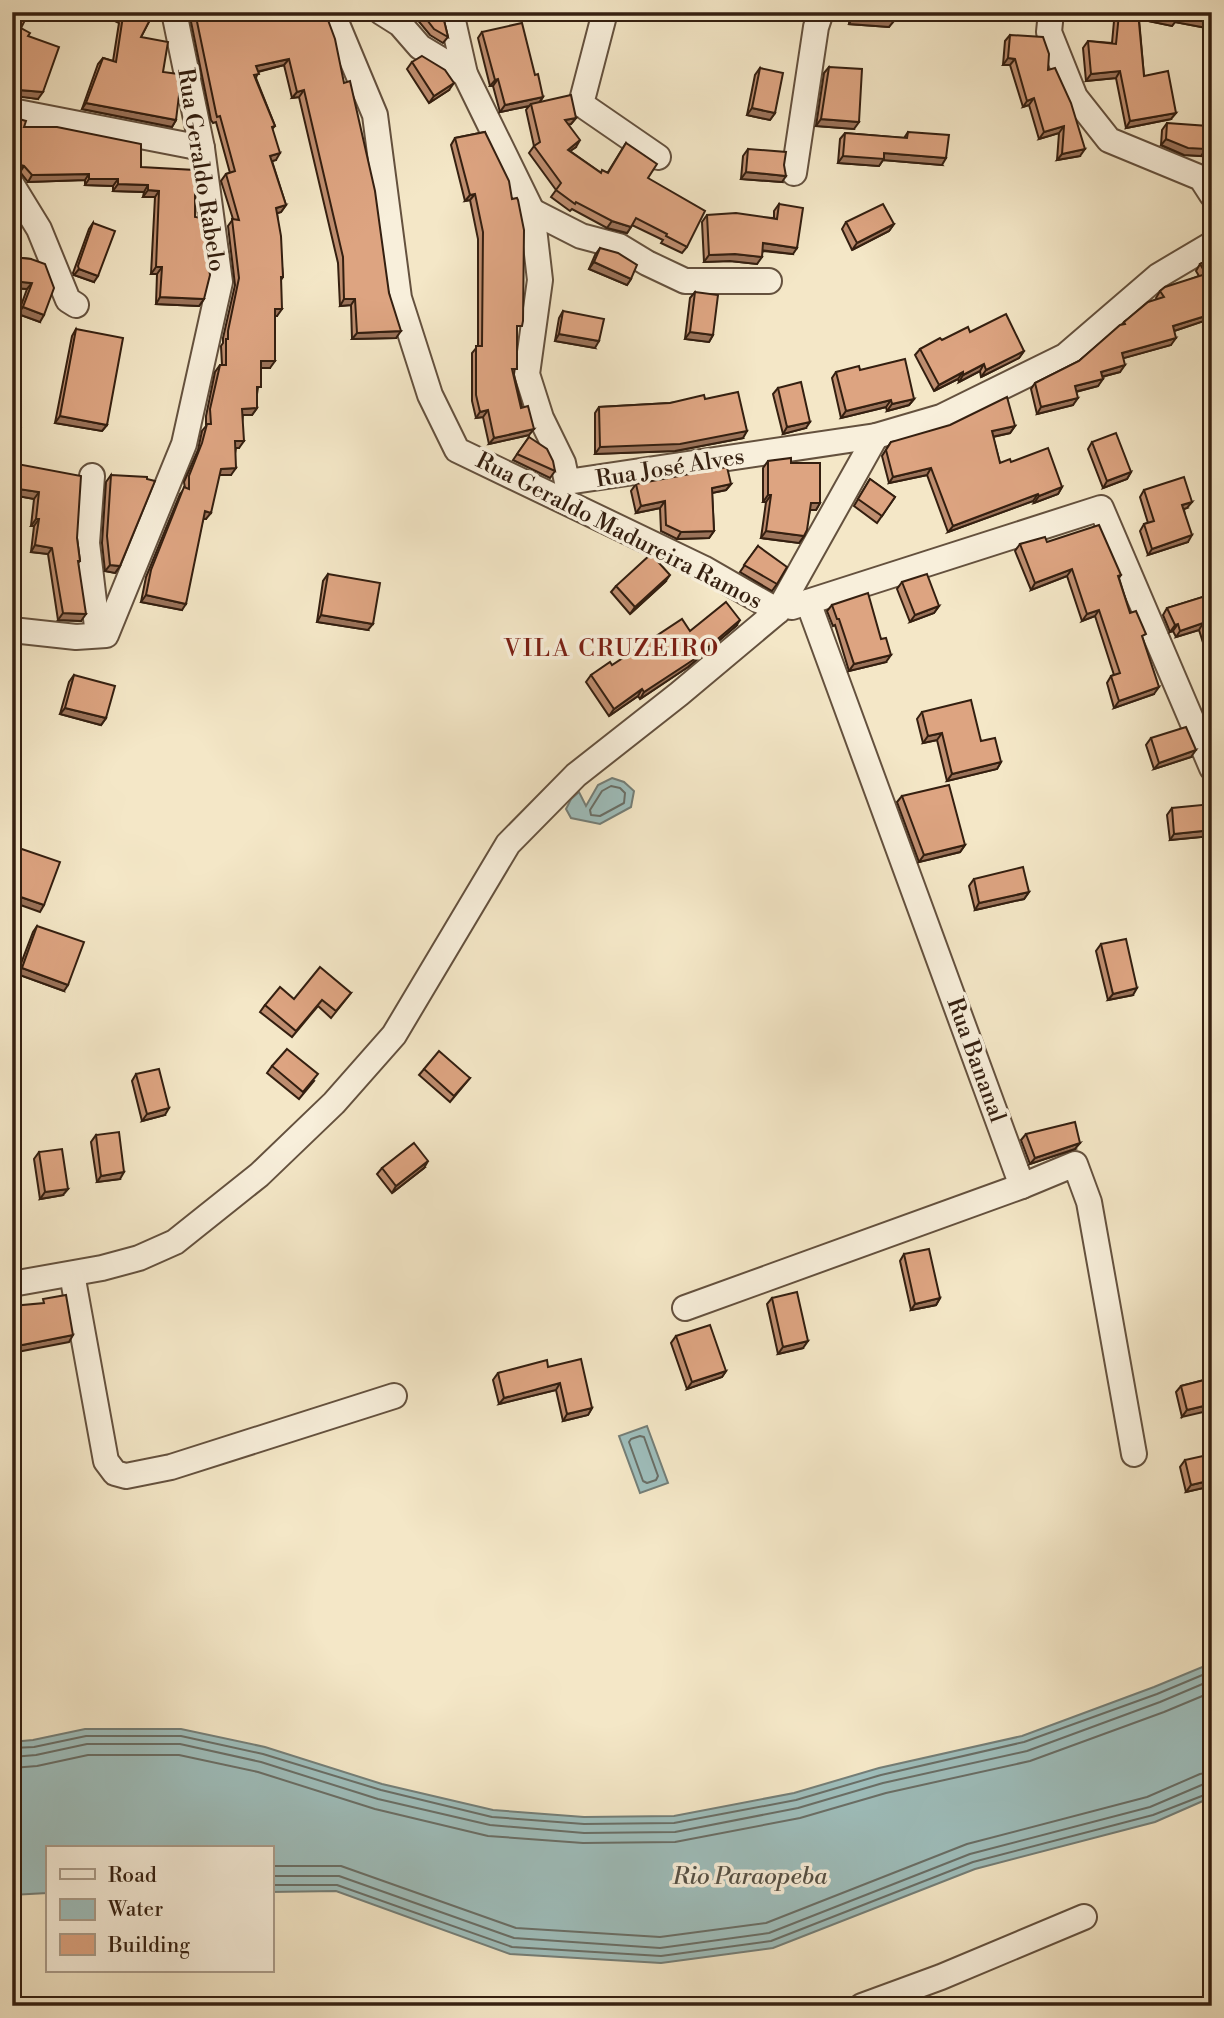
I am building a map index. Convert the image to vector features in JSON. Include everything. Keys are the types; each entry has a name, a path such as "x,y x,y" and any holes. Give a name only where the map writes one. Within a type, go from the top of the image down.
{"street":[{"name":"Rua Geraldo Rabelo","path":"98,635 106,635 184,444 219,282 202,148 174,12"},
{"name":"Rua Geraldo Madureira Ramos","path":"332,12 375,115 399,298 430,395 457,450 558,489 778,611"},
{"path":"381,12 400,24 420,47 464,74"},
{"name":"Rua José Alves","path":"451,12 464,74 532,211 540,280 527,374 541,418 563,463 558,489 877,436 942,417 1065,356 1158,276 1212,244"},
{"path":"605,12 582,104 657,157"},
{"path":"794,173 816,27 821,12"},
{"path":"1051,12 1049,32 1074,97 1109,140 1201,178 1212,195"},
{"path":"12,111 202,148"},
{"path":"12,185 38,229 68,300 76,305"},
{"path":"532,211 582,236 619,246 685,281 769,281"},
{"path":"12,1284 72,1274 139,1258 174,1242 265,1169 334,1103 394,1035 508,844 576,775 778,611 877,436"},
{"path":"12,630 76,637 98,635 87,542 92,476"},
{"path":"778,611 1101,508 1212,768"},
{"name":"Rua Bananal","path":"808,602 1022,1186"},
{"path":"685,1308 1022,1186 1075,1164 1089,1202 1134,1454"},
{"path":"72,1274 106,1461 115,1473 126,1476 171,1467 394,1396"},
{"path":"862,2006 941,1977 1084,1917"}],"water":[{"path":"612,778 624,782 634,791 631,807 600,824 571,818 566,809 571,799 579,792 586,806 598,785"},
{"path":"647,1426 668,1483 640,1493 619,1436"},
{"name":"Rio Paraopeba","path":"1212,1663 1212,1797 1155,1822 975,1869 773,1948 661,1963 510,1954 336,1891 273,1892 273,1846 46,1846 46,1893 12,1895 12,1742 85,1729 181,1729 265,1747 382,1784 493,1810 584,1817 674,1816 794,1793 879,1768 1022,1736"}],"building":[{"path":"12,12 29,12 21,28 30,33 28,36 59,47 43,92 19,90 12,86"},
{"path":"116,12 154,12 141,37 168,42 163,72 178,74 180,87 176,120 86,103 103,58 116,62 123,16"},
{"path":"195,12 255,12 256,18 283,12 325,12 335,39 344,83 350,81 375,191 389,293 401,331 357,333 355,299 344,299 343,257 304,90 297,92 289,59 256,66 259,74 254,75 275,126 272,127 280,153 270,156 286,205 276,208 281,236 282,309 275,309 275,361 261,361 261,387 257,387 257,408 242,409 244,441 235,441 236,468 221,469 211,513 205,511 186,604 146,595 151,570 184,487 189,489 189,476 207,424 211,424 210,409 220,365 226,365 226,339 239,278 232,219 239,220 226,174 235,171 220,116 217,117"},
{"path":"421,12 442,12 448,37 434,29"},
{"path":"854,12 895,12 894,21 853,17"},
{"path":"1097,12 1138,12 1144,76 1168,71 1176,113 1130,121 1120,71 1091,74 1088,41 1116,44 1119,14"},
{"path":"1141,12 1212,12 1212,21 1177,15 1177,19"},
{"path":"522,23 543,97 505,105 482,32"},
{"path":"1010,35 1043,37 1049,54 1048,70 1055,68 1071,103 1085,149 1062,154 1064,126 1044,132 1034,98 1027,101 1015,59 1008,58"},
{"path":"422,56 445,70 454,83 434,96 412,62"},
{"path":"829,67 862,69 859,122 821,119"},
{"path":"760,68 783,73 775,113 752,108"},
{"path":"571,95 576,118 565,120 580,140 568,150 601,173 602,170 608,173 626,143 657,164 648,178 705,211 687,247 636,218 631,227 612,221 576,202 575,204 556,190 561,183 534,146 540,142 531,104"},
{"path":"12,117 26,121 24,127 57,127 141,144 141,167 195,170 195,217 202,218 210,275 204,299 160,297 162,267 156,267 159,191 148,190 148,185 118,184 118,179 89,179 89,174 32,175 24,166 17,164 12,155"},
{"path":"1167,123 1208,126 1206,149 1188,148 1166,139"},
{"path":"485,132 509,181 512,199 518,200 524,230 523,321 522,326 517,326 517,369 512,369 521,408 528,406 534,429 494,438 488,410 480,412 476,395 476,346 482,346 483,232 475,194 470,195 455,138"},
{"path":"908,132 949,135 946,158 884,153 884,159 843,156 845,133 907,138"},
{"path":"748,149 786,152 786,176 746,172"},
{"path":"779,204 803,208 797,248 763,243 762,257 709,255 707,215 736,213 777,219"},
{"path":"883,204 894,224 857,243 846,222"},
{"path":"93,223 115,231 98,276 79,269 78,266"},
{"path":"600,248 618,253 637,265 631,279 594,262"},
{"path":"12,257 45,264 54,288 44,315 23,307 32,283 12,281"},
{"path":"1212,258 1212,296 1207,298 1212,314 1173,326 1176,338 1122,353 1125,365 1101,372 1103,379 1075,386 1078,398 1041,407 1035,383 1079,361 1148,302 1164,297 1160,291 1165,287 1206,274 1200,264"},
{"path":"695,292 718,295 713,335 690,332"},
{"path":"563,311 604,319 599,341 559,334"},
{"path":"1006,314 1024,351 986,370 984,364 939,385 920,349 968,327 970,332"},
{"path":"12,325 20,326 18,348 12,348"},
{"path":"76,329 123,338 107,425 60,416"},
{"path":"905,359 914,399 892,404 891,400 846,411 836,372 859,366 860,370"},
{"path":"801,382 810,422 787,427 778,388"},
{"path":"12,390 19,391 16,427 21,428 17,464 81,476 77,538 86,614 63,613 52,548 35,545 39,492 12,488"},
{"path":"738,392 747,431 680,444 600,447 599,407 670,403 704,395 705,399"},
{"path":"1007,397 1015,426 992,431 1000,463 1010,459 1011,462 1048,448 1062,487 953,526 931,468 893,477 886,450 891,442 950,425"},
{"path":"1116,433 1131,472 1107,481 1092,442"},
{"path":"529,437 547,449 555,471 517,454"},
{"path":"791,458 791,463 820,463 820,503 811,503 804,536 766,531 771,495 768,495 768,461"},
{"path":"727,467 731,484 712,488 714,531 681,532 666,525 665,501 641,506 636,484"},
{"path":"111,475 147,477 155,481 120,566 110,565 107,536"},
{"path":"1184,477 1192,502 1182,505 1192,535 1152,549 1144,524 1154,521 1144,490"},
{"path":"870,479 895,497 882,516 858,499"},
{"path":"1099,525 1121,575 1118,576 1130,613 1136,611 1146,634 1142,636 1159,687 1119,701 1111,676 1120,673 1099,610 1087,614 1072,569 1035,583 1020,544 1045,537 1047,542"},
{"path":"758,546 787,567 777,584 744,565"},
{"path":"651,554 670,575 635,607 616,586"},
{"path":"328,574 380,583 373,624 321,615"},
{"path":"927,574 939,606 915,615 902,582"},
{"path":"868,593 881,639 886,638 891,655 854,664 832,605"},
{"path":"1212,594 1212,650 1203,623 1180,631 1167,608"},
{"path":"726,602 740,620 693,660 644,692 642,689 614,709 591,675 610,662 612,665 682,619 690,631"},
{"path":"74,675 115,686 106,718 65,708"},
{"path":"971,700 981,741 995,738 1001,762 952,774 942,733 928,736 922,712"},
{"path":"1186,727 1196,750 1159,763 1151,738"},
{"path":"949,785 965,845 924,855 902,796"},
{"path":"1212,804 1212,830 1174,834 1172,808"},
{"path":"13,846 60,862 44,905 12,894"},
{"path":"1023,867 1029,892 979,903 974,879"},
{"path":"37,926 84,942 68,985 22,968"},
{"path":"1126,939 1137,988 1113,994 1101,944"},
{"path":"320,967 351,993 336,1011 322,1000 296,1031 265,1005 280,987 294,999"},
{"path":"287,1049 318,1074 303,1092 272,1066"},
{"path":"439,1051 470,1078 454,1096 424,1069"},
{"path":"159,1069 169,1108 147,1114 136,1074"},
{"path":"12,1105 19,1145 12,1146"},
{"path":"1075,1122 1080,1143 1035,1158 1026,1134"},
{"path":"119,1132 124,1172 101,1176 96,1135"},
{"path":"414,1143 428,1161 396,1186 382,1168"},
{"path":"62,1149 68,1189 45,1192 39,1152"},
{"path":"929,1249 940,1298 915,1304 904,1254"},
{"path":"797,1292 808,1341 783,1347 772,1298"},
{"path":"66,1295 73,1335 12,1347 12,1306 44,1303 43,1299"},
{"path":"710,1325 726,1371 692,1382 676,1336"},
{"path":"581,1359 592,1408 567,1414 560,1383 504,1398 498,1373 547,1360 548,1367"},
{"path":"1212,1378 1212,1404 1187,1410 1181,1386"},
{"path":"1212,1454 1212,1480 1191,1485 1185,1460"}],"district":[{"name":"VILA CRUZEIRO","path":"612,649"}]}
